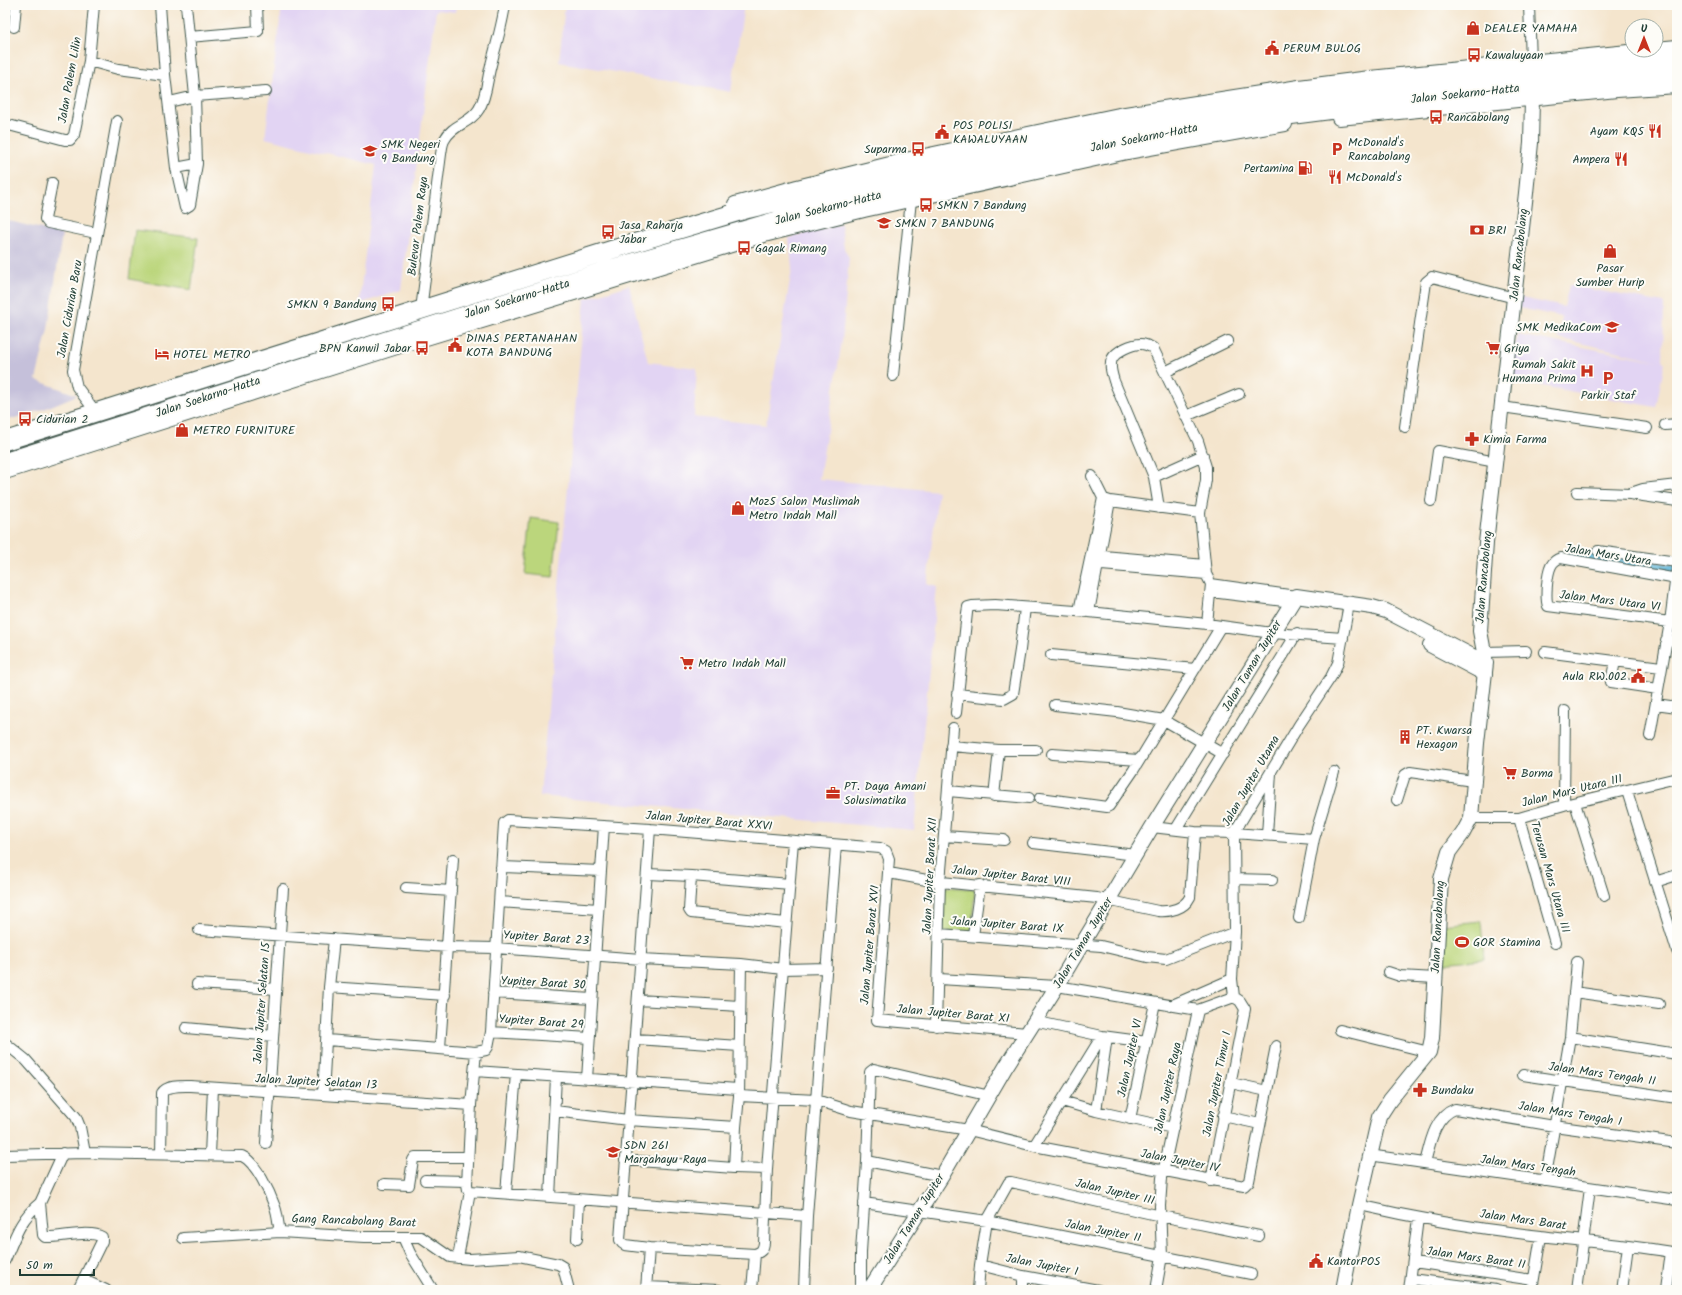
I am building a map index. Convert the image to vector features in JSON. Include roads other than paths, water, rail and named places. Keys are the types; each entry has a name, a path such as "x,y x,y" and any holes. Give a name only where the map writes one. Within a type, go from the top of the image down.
{"highway":[{"name":"Jalan Soekarno-Hatta","path":"5,462 612,268 793,216 1045,158 1199,120 1221,111 1396,87 1677,59"},
{"name":"Jalan Soekarno-Hatta","path":"1221,111 1393,102 1644,76 1677,74"},
{"path":"1617,90 1644,76"},
{"name":"Jalan Soekarno-Hatta","path":"5,441 268,355 748,209 1060,137 1199,120"},
{"path":"1040,132 1060,137"},
{"path":"1017,176 1045,158"},
{"path":"619,240 645,240"},
{"path":"367,346 400,346"},
{"path":"82,448 103,430"}],"main road":[{"path":"1664,48 1677,47"},
{"name":"Jalan Soekarno-Hatta","path":"5,434 268,355 422,302 736,203 910,159 1119,115 1221,111 1370,78 1624,52"},
{"name":"Jalan Soekarno-Hatta","path":"5,472 400,346 742,240 864,210 1127,152 1287,124 1425,108 1617,90 1677,86"},
{"name":"Jalan Rancabolang","path":"1343,1290 1362,1206 1379,1117 1384,1107 1429,1052 1432,1038 1442,872 1449,852 1471,818 1473,781 1485,663 1480,634 1480,623 1486,543 1515,298 1531,143 1532,99"},
{"path":"1294,599 1371,611 1386,616 1426,637 1485,663"},
{"name":"Jalan Taman Jupiter","path":"871,1289 942,1176 1152,827 1294,599"}],"street":[{"path":"14,27 16,5"},
{"name":"Jalan Palem Lilin","path":"5,124 70,140 74,135 89,61 94,5"},
{"path":"160,5 165,75 176,168 185,208 190,205 196,182 198,164 190,37 186,5"},
{"path":"190,37 258,31 257,5"},
{"name":"Bulevar Palem Raya","path":"422,302 441,154 445,139 455,128 470,120 479,110 486,91 505,5"},
{"path":"1529,5 1531,62"},
{"path":"89,61 118,69 165,75"},
{"path":"169,102 194,96 266,91"},
{"name":"Jalan Cidurian Baru","path":"92,407 77,387 73,370 117,121"},
{"path":"176,168 198,164"},
{"path":"52,183 45,219 48,224 96,234"},
{"path":"893,376 910,200"},
{"path":"1405,427 1426,282 1432,277 1515,298"},
{"path":"1165,372 1228,341"},
{"path":"1159,508 1154,477 1114,381 1111,368 1112,360 1115,354 1134,345 1146,345 1153,348 1203,455 1206,467 1206,480 1200,513 1206,570 1211,588 1207,624"},
{"path":"1186,416 1239,394"},
{"path":"1502,407 1647,428"},
{"path":"1665,425 1677,424"},
{"path":"1431,501 1438,451 1496,462"},
{"path":"1154,477 1203,455"},
{"path":"1084,612 1106,500 1092,476"},
{"path":"1630,494 1643,489 1677,485"},
{"path":"1577,492 1630,494 1677,501"},
{"path":"1106,500 1200,513"},
{"name":"Jalan Mars Utara","path":"1598,551 1677,562"},
{"name":"Jalan Mars Utara","path":"1547,604 1551,566 1561,558 1676,575"},
{"path":"1095,560 1206,570"},
{"path":"1650,736 1670,622 1676,575"},
{"path":"1211,588 1294,599"},
{"name":"Jalan Mars Utara VI","path":"1547,604 1550,606 1670,622"},
{"path":"956,713 968,607 972,606 995,605 1084,612 1207,624 1272,633 1343,638"},
{"name":"Jalan Jupiter Utama","path":"1234,997 1232,979 1235,932 1234,832 1331,677 1338,663 1348,607"},
{"path":"957,694 1004,698 1013,694 1025,608"},
{"path":"1040,798 1107,807 1111,804 1221,626"},
{"path":"1176,829 1297,634"},
{"path":"1666,640 1677,641"},
{"path":"1485,663 1526,651"},
{"path":"1545,652 1661,668"},
{"path":"1051,655 1195,669"},
{"path":"1615,661 1611,682 1658,689"},
{"path":"1656,704 1677,707"},
{"path":"1055,705 1117,712 1164,720 1206,742 1223,754"},
{"path":"1564,805 1565,711"},
{"name":"Jalan Jupiter Barat XII","path":"936,1026 939,979 940,882 953,728"},
{"path":"951,746 1034,751"},
{"path":"994,796 999,750"},
{"path":"1052,754 1139,760"},
{"path":"1267,835 1271,771"},
{"path":"1298,918 1314,839 1334,772"},
{"path":"1397,800 1405,774 1410,772 1473,781"},
{"name":"Jalan Mars Utara III","path":"1471,818 1520,818 1564,805 1677,778"},
{"path":"948,791 1029,798"},
{"path":"1627,791 1656,882 1673,922 1677,951"},
{"path":"1575,803 1604,896"},
{"name":"Terusan Mars Utara III","path":"1520,818 1555,944"},
{"name":"Jalan Jupiter Barat XXVI","path":"501,866 504,823 508,820 650,829 880,848 886,851 889,859 888,873"},
{"path":"587,1079 604,826"},
{"path":"1152,827 1195,832 1234,832 1314,839"},
{"path":"650,829 636,1039 631,1082 620,1240 625,1245 649,1248 755,1254 763,1249 767,1169 793,841"},
{"name":"Jalan Jupiter Barat VIII","path":"888,873 940,882 1097,898 1167,912 1183,906 1187,903 1190,897 1195,832"},
{"path":"944,836 1004,840"},
{"path":"1033,843 1136,855"},
{"path":"804,1290 807,1216 836,845"},
{"path":"440,1048 454,859"},
{"path":"327,1040 476,1052 486,1050 491,1032 501,866 601,871"},
{"name":"Jalan Jupiter Barat XVI","path":"877,1020 888,873"},
{"path":"648,874 790,884"},
{"path":"1656,882 1677,875"},
{"path":"691,876 689,910 691,913 786,923"},
{"path":"1234,879 1272,880"},
{"path":"973,936 980,886"},
{"path":"406,888 451,890"},
{"name":"Jalan Jupiter Selatan 15","path":"266,1143 283,889"},
{"path":"499,902 598,909"},
{"name":"Yupiter Barat 23","path":"199,930 280,934 448,947 495,948 641,959 741,964 783,969 827,968"},
{"name":"Jalan Jupiter Barat IX","path":"939,934 1101,946 1147,957 1166,959 1235,932"},
{"path":"323,1095 329,987 334,939"},
{"path":"1545,1181 1570,1037 1577,962"},
{"path":"734,1168 739,1093 741,964"},
{"path":"1388,972 1400,976 1436,978"},
{"path":"939,979 1057,986 1198,1010 1234,997"},
{"path":"1170,1006 1232,979"},
{"path":"197,984 276,989"},
{"path":"329,987 445,995"},
{"path":"1574,992 1659,1004"},
{"name":"Yupiter Barat 30","path":"493,993 592,999"},
{"name":"Jalan Jupiter Timur I","path":"1212,1181 1223,1116 1245,1009 1240,1000 1234,997"},
{"path":"638,1000 740,1006"},
{"name":"Jalan Jupiter VI","path":"1130,1119 1155,1003"},
{"name":"Jalan Jupiter Raya","path":"1156,1290 1162,1256 1161,1216 1165,1207 1166,1179 1164,1171 1198,1010"},
{"name":"Jalan Jupiter Barat XI","path":"877,1020 1027,1033"},
{"path":"1034,1021 1105,1037 1146,1042"},
{"path":"186,1028 273,1036"},
{"path":"1340,1030 1429,1052"},
{"name":"Yupiter Barat 29","path":"491,1032 590,1038"},
{"path":"1034,1146 1105,1037"},
{"path":"1096,1111 1105,1037"},
{"path":"1570,1037 1677,1054"},
{"path":"636,1039 739,1046"},
{"path":"5,1043 26,1060 76,1117 80,1127 85,1153"},
{"name":"Jalan Jupiter IV","path":"475,1071 631,1082 739,1093 816,1103 851,1111 969,1130 1034,1146 1244,1186 1247,1184 1276,1046"},
{"path":"458,1258 470,1191 468,1190 467,1181 468,1157 476,1052"},
{"path":"871,1289 864,1203 870,1072 874,1069 990,1096"},
{"path":"506,1193 516,1074"},
{"name":"Jalan Mars Tengah II","path":"1523,1075 1677,1098"},
{"path":"550,1197 556,1077"},
{"path":"1231,1083 1267,1090"},
{"name":"Jalan Jupiter Selatan 13","path":"161,1154 162,1092 163,1090 172,1087 190,1086 471,1105"},
{"path":"210,1155 213,1088"},
{"path":"1062,1101 1096,1111 1173,1128"},
{"name":"Jalan Mars Tengah I","path":"1425,1163 1434,1130 1451,1110 1459,1109 1554,1126 1677,1143"},
{"path":"555,1112 628,1120 736,1127"},
{"path":"1223,1116 1260,1124"},
{"path":"5,1260 22,1221 40,1204 63,1153"},
{"path":"5,1155 85,1153 242,1156 247,1158 254,1167 275,1207 280,1232"},
{"name":"Jalan Mars Tengah","path":"1372,1156 1677,1200"},
{"path":"384,1184 409,1185 412,1160 415,1157 468,1157"},
{"path":"625,1160 767,1169"},
{"path":"867,1161 942,1176"},
{"path":"425,1180 467,1181"},
{"name":"Jalan Jupiter III","path":"987,1221 1009,1182 1011,1182 1161,1216 1259,1236"},
{"path":"1577,1290 1590,1188"},
{"path":"470,1191 807,1216"},
{"path":"577,1239 579,1199"},
{"name":"Jalan Jupiter II","path":"864,1203 987,1221 1252,1274"},
{"path":"40,1204 43,1235 45,1238 85,1234 94,1234 102,1237 100,1247 78,1290"},
{"name":"Jalan Mars Barat","path":"1362,1206 1418,1218 1540,1236 1674,1253"},
{"path":"1410,1290 1418,1218"},
{"path":"978,1290 980,1265 987,1221"},
{"name":"Gang Rancabolang Barat","path":"183,1238 280,1232 364,1237 421,1237 450,1257 470,1259 519,1256 558,1264 563,1267 569,1290"},
{"path":"1533,1285 1540,1236"},
{"path":"403,1237 410,1253 433,1290"},
{"path":"1622,1290 1628,1246"},
{"path":"649,1248 646,1288 718,1290"},
{"path":"1666,1290 1674,1253"},
{"path":"752,1290 755,1254"},
{"name":"Jalan Mars Barat II","path":"1414,1262 1533,1285"},
{"name":"Jalan Jupiter I","path":"980,1265 1066,1286 1098,1290"},
{"path":"1022,1290 1023,1276"},
{"path":"1412,1279 1496,1290"},
{"path":"84,1280 106,1290"}],"waterway":[{"path":"1572,553 1677,570"}],"place":[{"name":"DEALER YAMAHA","path":"1473,28"},
{"name":"PERUM BULOG","path":"1272,48"},
{"name":"Kawaluyaan","path":"1474,55"},
{"name":"Rancabolang","path":"1436,117"},
{"name":"Ayam KQ5","path":"1655,131"},
{"name":"POS POLISI KAWALUYAAN","path":"942,132"},
{"name":"Suparma","path":"918,149"},
{"name":"McDonald's Rancabolang","path":"1337,149"},
{"name":"SMK Negeri 9 Bandung","path":"370,151"},
{"name":"Ampera","path":"1621,159"},
{"name":"Pertamina","path":"1305,168"},
{"name":"McDonald's","path":"1335,177"},
{"name":"SMKN 7 Bandung","path":"926,205"},
{"name":"SMKN 7 BANDUNG","path":"884,223"},
{"name":"BRI","path":"1477,230"},
{"name":"Jasa Raharja Jabar","path":"608,232"},
{"name":"Gagak Rimang","path":"744,248"},
{"name":"Pasar Sumber Hurip","path":"1610,251"},
{"name":"SMKN 9 Bandung","path":"388,304"},
{"name":"SMK MedikaCom","path":"1612,327"},
{"name":"DINAS PERTANAHAN KOTA BANDUNG","path":"455,345"},
{"name":"BPN Kanwil Jabar","path":"422,348"},
{"name":"Griya","path":"1493,348"},
{"name":"HOTEL METRO","path":"162,354"},
{"name":"Rumah Sakit Humana Prima","path":"1587,371"},
{"name":"Parkir Staf","path":"1608,378"},
{"name":"Cidurian 2","path":"25,419"},
{"name":"METRO FURNITURE","path":"182,430"},
{"name":"Kimia Farma","path":"1472,439"},
{"name":"Moz5 Salon Muslimah Metro Indah Mall","path":"738,508"},
{"name":"Metro Indah Mall","path":"687,663"},
{"name":"Aula RW.002","path":"1638,676"},
{"name":"PT. Kwarsa Hexagon","path":"1405,737"},
{"name":"Borma","path":"1510,773"},
{"name":"PT. Daya Amani Solusimatika","path":"833,793"},
{"name":"GOR Stamina","path":"1462,942"},
{"name":"Bundaku","path":"1420,1090"},
{"name":"SDN 261 Margahayu Raya","path":"613,1152"},
{"name":"KantorPOS","path":"1316,1261"}]}
